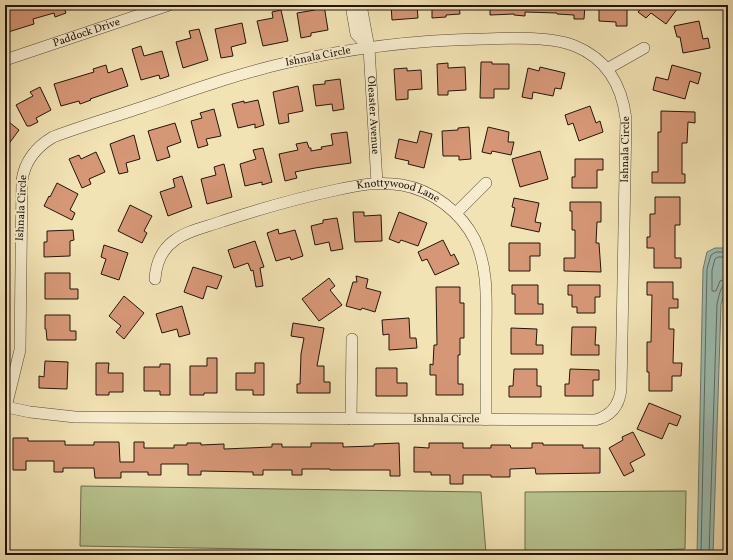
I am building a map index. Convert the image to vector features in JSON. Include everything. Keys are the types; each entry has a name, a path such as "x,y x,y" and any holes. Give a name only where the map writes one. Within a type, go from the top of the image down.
{"street":[{"name":"Paddock Drive","path":"5,60 169,5"},
{"path":"351,5 356,34 369,48"},
{"name":"Oleaster Avenue","path":"361,5 369,48 377,183"},
{"name":"Ishnala Circle","path":"496,38 561,41 586,51 597,59 614,80 625,106 626,119 620,397 617,404 608,414 595,420 75,417 30,412 6,407 20,350 22,180 28,160 36,149 59,135 227,79 285,63 369,48 451,40 496,38"},
{"path":"606,69 644,48"},
{"name":"Knottywood Lane","path":"155,279 157,266 162,254 170,244 186,234 278,204 318,194 377,183 404,185 418,189 432,195 456,213 474,238 482,259 486,281 486,420"},
{"path":"456,213 486,183"},
{"path":"352,338 352,419"}],"green space":[{"path":"81,486 481,492 486,553 80,546"},
{"path":"686,491 685,549 525,554 525,492"}],"water":[{"path":"715,248 728,248 728,284 721,304 713,555 697,555 703,269 707,252"}],"building":[{"path":"5,5 63,5 66,13 55,17 54,13 33,19 34,24 5,33"},
{"path":"314,5 324,5 328,30 311,33 311,36 301,38 297,13 315,10"},
{"path":"391,5 417,5 418,18 392,20"},
{"path":"432,5 459,5 460,14 432,18"},
{"path":"490,5 585,5 584,19 574,19 574,15 557,13 525,12 525,16 514,14 490,15"},
{"path":"599,5 627,5 627,26 616,26 616,22 599,21"},
{"path":"640,5 680,5 666,24 651,13 646,18 638,12 642,7"},
{"path":"281,10 288,41 263,46 257,21 273,18 272,12"},
{"path":"699,21 703,39 708,38 710,48 683,53 680,37 677,37 674,26"},
{"path":"242,23 246,43 231,47 233,56 221,58 215,29"},
{"path":"199,29 208,60 183,68 176,42 191,38 189,31"},
{"path":"141,46 144,56 162,51 169,76 160,79 159,75 141,80 132,49"},
{"path":"481,62 492,62 492,64 509,64 509,89 494,89 494,98 480,98"},
{"path":"448,63 448,68 465,67 466,90 448,91 448,95 438,95 437,64"},
{"path":"106,65 108,73 122,68 128,86 80,104 79,101 61,106 54,84 94,72 93,69"},
{"path":"672,65 701,73 698,84 690,81 685,99 653,90 656,77 668,80"},
{"path":"540,67 565,73 561,89 555,88 553,96 533,92 532,99 522,97 528,68 539,71"},
{"path":"407,68 407,71 421,70 422,89 408,90 408,99 396,100 394,69"},
{"path":"340,79 344,109 333,111 332,104 316,106 313,85 325,84 325,81"},
{"path":"298,86 303,111 288,114 289,122 279,124 273,92"},
{"path":"40,87 51,110 36,118 38,122 27,126 16,105 33,96 30,92"},
{"path":"258,100 264,125 255,128 255,124 238,128 232,104"},
{"path":"590,106 596,123 600,121 603,132 579,141 573,123 568,125 565,115"},
{"path":"214,109 221,136 206,139 208,145 198,148 191,121 202,118 200,113"},
{"path":"661,111 695,112 695,123 688,122 687,143 682,143 682,174 685,174 685,183 652,183 652,172 658,172 658,132 661,132"},
{"path":"5,119 19,130 5,149"},
{"path":"175,123 181,142 167,147 170,157 157,161 148,131"},
{"path":"469,127 471,159 459,160 459,156 443,156 442,131 458,130 458,128"},
{"path":"488,127 509,132 508,142 514,142 511,155 492,151 491,154 482,152"},
{"path":"420,131 432,134 424,168 408,164 409,161 395,158 399,139 417,143"},
{"path":"347,132 351,163 295,172 297,178 285,181 279,154 298,150 296,144 307,142 309,148 311,148 311,151 322,149 321,147 333,145 331,134"},
{"path":"134,135 140,159 126,163 128,172 119,174 110,144"},
{"path":"263,148 272,182 262,185 262,182 245,186 240,164 256,159 253,150"},
{"path":"540,151 548,179 520,187 512,159"},
{"path":"96,152 105,172 89,179 91,184 82,188 69,159 79,155 81,159"},
{"path":"575,159 603,159 603,170 597,170 597,188 572,188 572,177 575,177"},
{"path":"224,164 232,197 207,204 201,179 216,175 214,167"},
{"path":"182,176 192,207 168,216 160,192 175,187 173,179"},
{"path":"57,183 78,194 70,210 75,213 72,220 44,206"},
{"path":"655,197 680,197 680,225 675,225 675,258 681,258 681,268 654,268 654,248 647,248 647,237 650,237 650,214 655,214"},
{"path":"514,198 539,203 535,222 541,223 539,232 511,226 515,208 512,207"},
{"path":"570,202 601,202 601,222 597,222 596,243 599,243 601,272 564,271 564,258 575,258 575,230 572,230 572,211 570,211"},
{"path":"130,205 152,216 144,231 147,233 142,243 118,231"},
{"path":"353,212 364,212 364,216 381,215 382,241 355,242"},
{"path":"399,212 427,223 418,246 401,240 399,243 389,239"},
{"path":"337,218 343,249 331,251 329,242 315,245 311,226 323,223 323,220"},
{"path":"278,229 279,234 295,230 303,256 291,260 290,257 276,261 267,233"},
{"path":"73,230 74,240 70,241 70,256 44,257 44,242 47,242 47,231"},
{"path":"443,240 451,256 454,254 459,264 435,275 427,259 422,261 418,252"},
{"path":"255,241 264,267 260,268 263,286 256,287 253,270 251,271 248,263 234,268 228,250"},
{"path":"509,243 540,243 540,256 530,256 530,271 509,271"},
{"path":"104,245 128,253 119,280 101,274 106,259 101,257"},
{"path":"193,267 222,276 217,289 207,286 203,299 184,292"},
{"path":"45,273 70,273 70,289 78,289 78,299 45,299"},
{"path":"356,276 368,279 366,288 381,292 375,312 362,308 361,310 346,306 353,282 357,282"},
{"path":"329,278 335,286 330,290 342,305 319,321 302,299"},
{"path":"647,282 673,282 673,299 678,299 678,308 669,308 669,329 674,329 673,363 682,363 681,376 672,376 672,391 649,391 649,372 647,372 647,342 651,342 652,295 647,295"},
{"path":"512,285 538,285 538,304 543,304 543,314 515,314 515,294 512,294"},
{"path":"568,285 600,285 600,297 595,297 595,313 577,313 577,307 572,307 572,295 568,295"},
{"path":"436,287 460,287 460,303 464,303 464,338 460,338 460,355 458,355 458,384 463,384 463,395 436,395 436,375 430,375 430,364 433,365 434,345 437,345"},
{"path":"124,296 144,313 124,339 116,332 121,326 109,316"},
{"path":"182,306 190,334 179,337 177,329 162,333 156,314"},
{"path":"45,315 70,315 70,331 76,331 76,340 47,340"},
{"path":"409,318 410,338 416,338 417,348 389,350 389,334 383,335 382,320"},
{"path":"293,323 324,328 317,366 324,366 324,382 330,382 330,393 297,393 297,384 300,384 301,354 304,338 291,336"},
{"path":"572,327 596,327 595,345 599,345 599,355 571,355"},
{"path":"511,328 537,329 536,345 543,345 543,354 511,354"},
{"path":"207,358 217,358 217,393 190,395 190,366 207,366"},
{"path":"45,361 68,362 67,389 39,388 39,376 44,377"},
{"path":"96,363 109,363 108,373 123,373 123,392 109,392 109,395 96,395"},
{"path":"255,363 264,363 264,395 253,395 253,390 236,390 236,373 255,373"},
{"path":"160,364 170,364 170,395 160,395 160,391 144,391 144,367 160,367"},
{"path":"376,368 397,368 397,383 407,383 407,396 376,396"},
{"path":"514,369 537,369 537,386 541,386 541,397 509,397 509,386 513,386"},
{"path":"570,369 599,370 599,380 593,380 593,396 565,396 565,384 569,384"},
{"path":"649,403 681,416 677,426 669,423 662,439 637,429"},
{"path":"633,432 645,455 630,463 634,471 624,476 609,448 623,440 622,437"},
{"path":"13,438 28,438 28,441 65,441 65,445 94,445 94,442 119,442 120,462 134,462 134,442 144,442 144,448 174,448 174,445 201,443 201,445 224,444 224,449 272,447 272,444 282,444 282,447 311,447 311,443 343,443 343,447 374,446 374,444 399,443 400,476 390,476 390,470 330,469 302,469 302,475 292,475 292,470 263,470 263,475 253,475 253,472 201,471 201,475 188,475 188,464 161,464 161,475 148,475 148,472 121,472 121,478 95,478 94,468 63,468 63,472 54,472 54,461 26,461 26,470 13,470"},
{"path":"429,443 463,443 463,448 491,448 491,445 510,445 511,448 532,448 532,443 543,443 543,445 583,445 583,448 600,448 600,473 536,474 535,468 510,469 510,477 463,475 463,484 450,484 450,475 431,475 431,472 414,472 414,447 429,448"}]}
